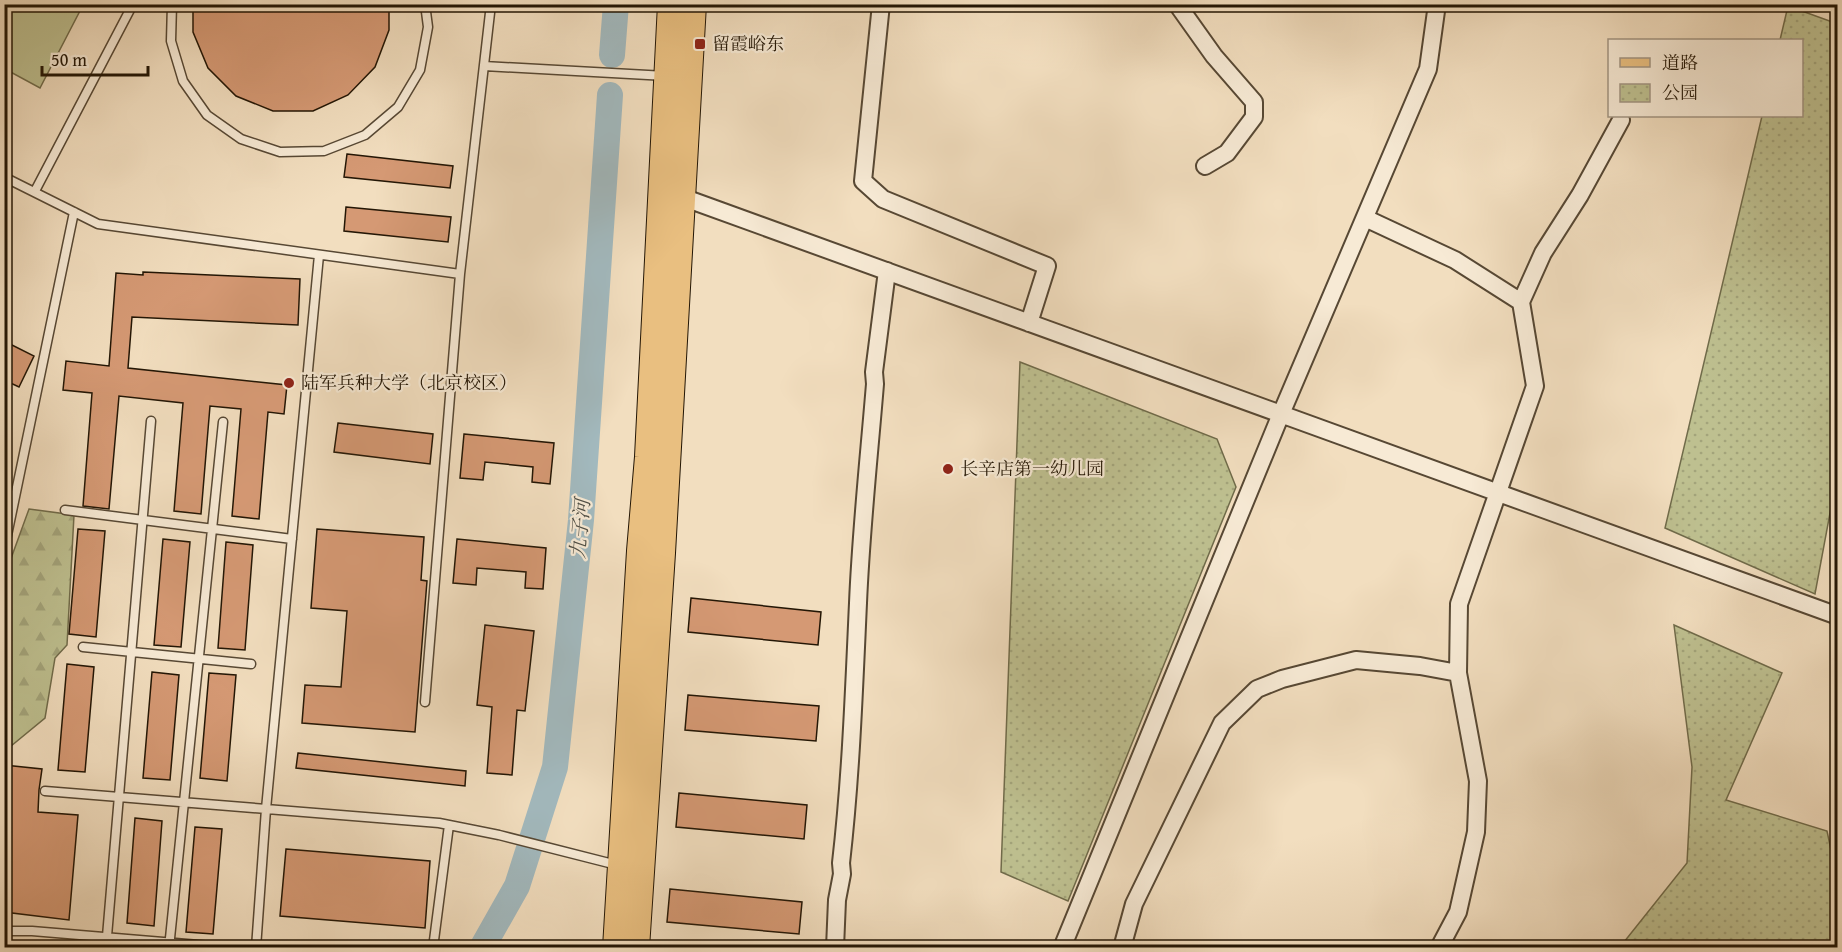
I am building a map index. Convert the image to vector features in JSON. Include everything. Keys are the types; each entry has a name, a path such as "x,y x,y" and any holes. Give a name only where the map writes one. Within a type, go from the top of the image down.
{"main road":[{"path":"616,948 640,551 648,457 670,4"},
{"path":"636,948 693,4"}],"street":[{"path":"881,4 863,181 882,199 1047,266 1029,322"},
{"path":"1177,4 1214,56 1254,102 1254,117 1227,153 1204,166"},
{"path":"1062,948 1281,414 1428,69 1437,4"},
{"path":"1439,948 1458,912 1476,832 1478,781 1458,673 1459,604 1535,386 1521,302 1543,253 1580,195 1622,120"},
{"path":"682,197 1838,616"},
{"path":"1365,218 1455,260 1521,302"},
{"path":"835,948 837,900 842,874 841,863 849,785 858,602 875,384 874,372 887,271"},
{"path":"1122,948 1134,904 1222,723 1257,690 1282,679 1356,660 1420,666 1458,673"}],"lane":[{"path":"35,191 133,4"},
{"path":"172,4 171,41 183,81 207,114 241,139 280,152 324,151 365,135 398,107 420,70 428,27 425,4"},
{"path":"425,702 460,274 491,4"},
{"path":"484,66 666,76"},
{"path":"4,177 98,224 460,274"},
{"path":"4,550 74,212"},
{"path":"256,948 266,809 319,255"},
{"path":"107,943 151,421"},
{"path":"169,945 223,422"},
{"path":"65,510 292,539"},
{"path":"83,647 251,664"},
{"path":"45,791 449,825 500,835 622,867"},
{"path":"434,948 449,825"},
{"path":"4,932 32,932 107,943 211,946"}],"green space":[{"path":"4,5 83,5 40,88 5,69"},
{"path":"1788,6 1838,24 1838,470 1815,594 1665,528 1762,117 1803,117 1803,39 1780,39"},
{"path":"1020,362 1217,439 1236,487 1068,901 1001,872"},
{"path":"29,509 74,515 67,645 55,658 45,718 5,751 5,575"},
{"path":"1674,625 1782,673 1726,800 1827,831 1837,878 1837,947 1620,947 1687,863 1692,767"}],"building":[{"path":"193,4 389,4 389,30 375,67 348,95 313,111 273,111 236,96 208,68 193,32"},
{"path":"347,154 453,166 450,188 344,177"},
{"path":"346,207 451,217 448,242 344,231"},
{"path":"143,272 300,279 298,325 132,317 128,368 287,385 284,414 268,412 259,519 232,516 241,409 210,406 201,514 174,511 183,403 119,396 109,509 83,506 92,393 63,390 66,361 109,366 116,273 143,275"},
{"path":"4,341 34,356 19,387 4,380"},
{"path":"338,423 433,434 430,464 334,452"},
{"path":"464,434 554,443 550,484 532,482 533,467 485,462 483,480 460,478"},
{"path":"78,529 105,531 96,637 69,634"},
{"path":"317,529 424,537 421,580 427,581 415,732 302,723 305,685 341,687 347,611 311,608"},
{"path":"163,539 190,542 181,647 154,645"},
{"path":"457,539 546,548 543,589 525,588 526,572 477,568 476,585 453,583"},
{"path":"226,542 253,545 245,650 218,648"},
{"path":"691,598 821,612 818,645 688,632"},
{"path":"485,625 534,631 525,711 517,710 512,775 487,773 492,707 477,705"},
{"path":"67,664 94,667 85,772 58,770"},
{"path":"152,672 179,675 170,780 143,778"},
{"path":"209,673 236,675 227,781 200,778"},
{"path":"688,695 819,706 816,741 685,730"},
{"path":"298,753 466,771 465,786 296,768"},
{"path":"4,765 42,769 38,812 78,815 69,920 4,912"},
{"path":"679,793 807,805 804,839 676,827"},
{"path":"135,818 162,821 154,926 127,923"},
{"path":"195,827 222,829 213,934 186,932"},
{"path":"286,849 430,861 425,928 280,916"},
{"path":"670,889 802,902 799,934 667,922"}],"waterway":[{"name":"九子河","path":"612,55 616,4"},
{"name":"九子河","path":"482,948 517,886 555,767 581,520 610,95"}],"place":[{"name":"留霞峪东","path":"700,44"},
{"name":"陆军兵种大学（北京校区）","path":"289,383"},
{"name":"长辛店第一幼儿园","path":"948,469"}]}
